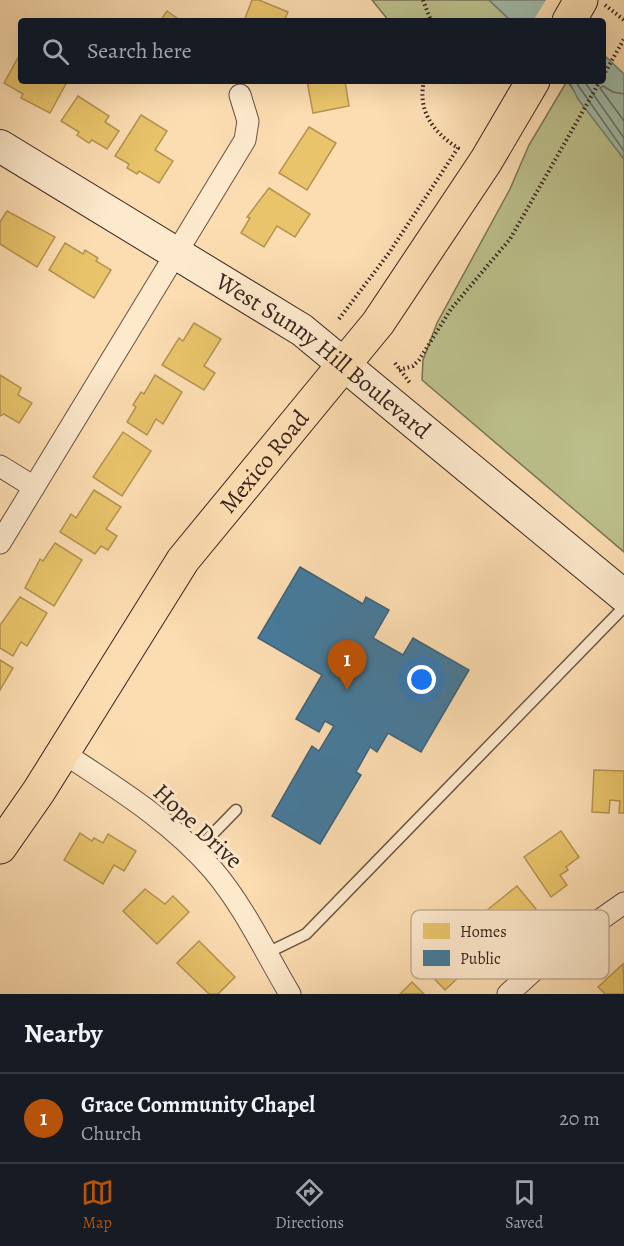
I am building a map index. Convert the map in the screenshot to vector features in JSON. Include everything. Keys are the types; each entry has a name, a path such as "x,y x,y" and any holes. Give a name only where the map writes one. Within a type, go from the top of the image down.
{"main road":[{"path":"571,18 581,0"},
{"name":"Mexico Road","path":"0,847 183,560 378,324 430,247 531,84"}],"street":[{"path":"0,543 245,140 248,121 240,95"},
{"name":"West Sunny Hill Boulevard","path":"0,146 302,330 345,363 624,596"},
{"path":"0,466 34,487"},
{"name":"Hope Drive","path":"62,752 157,818 195,852 230,891 253,926 290,994"},
{"path":"609,914 624,903"},
{"path":"508,994 524,979"}],"lane":[{"path":"267,953 306,934 624,607"},
{"path":"195,852 236,810"}],"path":[{"path":"423,0 430,18"},
{"path":"601,0 624,20"},
{"path":"606,71 624,39"},
{"path":"339,319 389,253 458,148 433,128 425,115 424,84"},
{"path":"399,370 413,366 419,360 451,309 510,239 598,84"}],"green space":[{"path":"372,0 489,0 508,18 387,18"},
{"path":"565,84 569,84 624,159 624,552 422,380 423,360 437,323 510,189 529,145"}],"water":[{"path":"489,0 554,0 569,18 508,18"},
{"path":"606,57 624,74 624,159 578,99 570,84 606,84"}],"pier":[{"path":"546,0 558,0 572,18 535,18"}],"building: Homes":[{"path":"252,0 259,0 288,12 285,18 245,18"},
{"path":"167,11 177,18 162,18"},
{"path":"18,58 18,84 66,84 50,113 21,98 23,94 4,83"},
{"path":"308,84 345,84 349,106 313,113"},
{"path":"78,96 109,116 105,122 119,131 107,149 92,140 89,143 77,135 79,132 61,121"},
{"path":"141,115 167,131 155,150 173,161 159,183 139,171 137,174 127,168 129,164 115,156"},
{"path":"309,127 336,143 307,190 279,173"},
{"path":"269,188 310,214 295,237 277,226 264,247 241,233 250,218 247,217"},
{"path":"7,211 55,237 37,267 0,244 0,222"},
{"path":"65,243 83,254 85,250 98,258 96,261 111,270 94,298 49,270"},
{"path":"194,323 221,339 204,366 215,373 204,390 162,365 179,338 183,341"},
{"path":"0,375 21,388 18,395 32,403 19,423 4,414 0,416"},
{"path":"155,375 182,392 163,424 156,419 147,435 127,422 136,407 133,405 141,392 144,394"},
{"path":"123,432 151,451 122,496 93,477"},
{"path":"94,490 121,507 106,529 117,536 108,550 101,546 95,554 60,532 71,514 76,518"},
{"path":"55,543 82,560 54,606 25,588 40,559 43,561"},
{"path":"20,597 47,613 27,646 21,642 13,656 0,648 0,625"},
{"path":"0,660 13,668 0,690"},
{"path":"594,770 624,771 624,813 619,813 620,801 610,800 609,813 592,812"},
{"path":"561,831 579,857 566,867 568,870 560,875 567,885 551,897 524,857"},
{"path":"80,833 92,841 94,838 103,843 108,834 136,851 124,871 114,865 103,884 64,860"},
{"path":"517,886 536,909 535,910 487,910"},
{"path":"145,889 165,904 173,896 189,912 157,944 123,911"},
{"path":"199,941 235,977 218,994 209,994 177,963"},
{"path":"623,964 624,994 605,994 598,987"},
{"path":"434,979 457,979 445,990"},
{"path":"412,982 424,994 400,994"}],"building: Public":[{"path":"300,567 363,604 366,597 389,610 373,638 403,655 413,638 469,670 421,752 388,733 377,752 370,747 356,772 361,775 320,844 272,816 312,746 319,751 334,726 325,721 319,732 296,719 322,675 258,638"}],"place":[{"name":"Grace Community Chapel","path":"347,690"}]}
